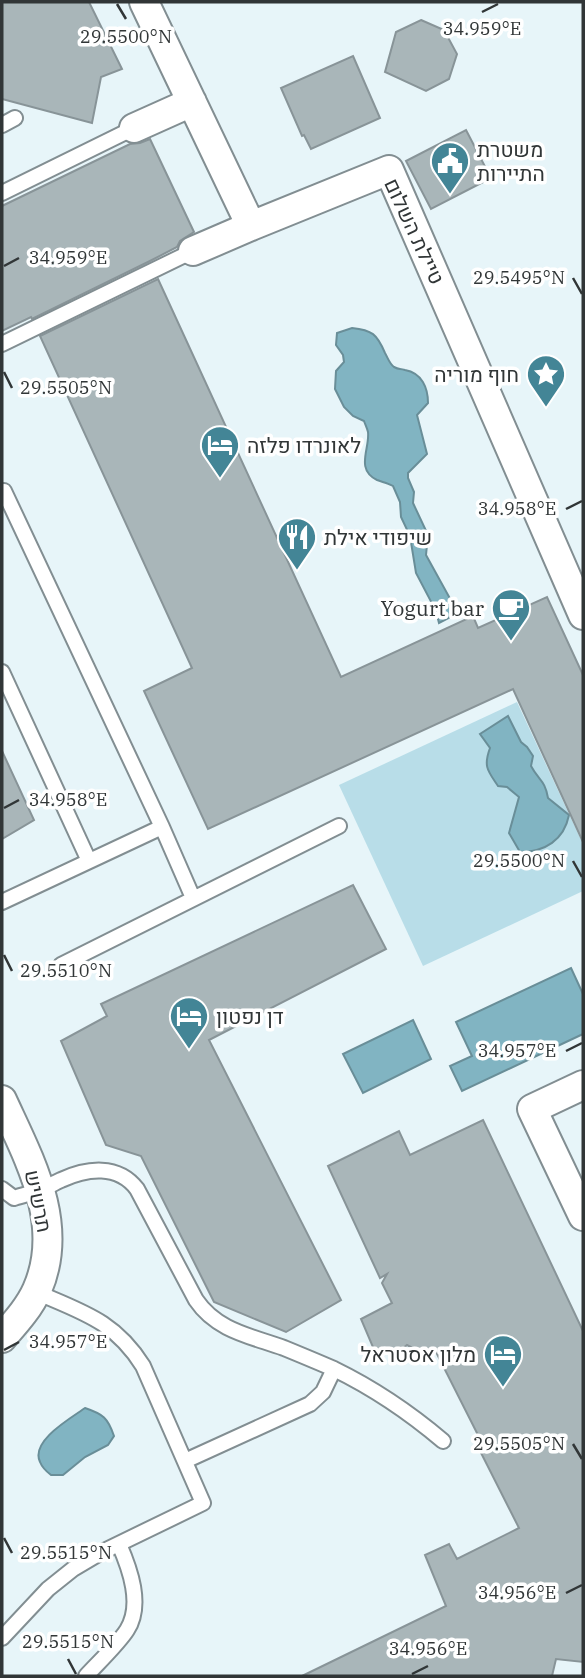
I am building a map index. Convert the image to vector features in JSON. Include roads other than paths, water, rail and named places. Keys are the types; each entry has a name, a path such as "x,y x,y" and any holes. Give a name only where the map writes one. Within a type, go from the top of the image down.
{"street":[{"path":"145,2 251,226 193,251"},
{"path":"134,128 192,103"},
{"name":"טיילת השלום","path":"251,226 389,170 583,615"},
{"path":"583,1085 532,1109 583,1216"},
{"name":"תרשיש","path":"2,1100 28,1157 40,1190 47,1222 42,1275 36,1292 2,1338"}],"lane":[{"path":"2,193 134,128"},
{"path":"2,344 193,251"},
{"path":"2,492 4,491 193,898"},
{"path":"2,672 89,861"},
{"path":"61,965 339,826"},
{"path":"2,902 162,827"},
{"path":"2,1189 14,1198 40,1190 63,1178 86,1172 106,1171 124,1175 137,1189 195,1300 207,1314 219,1324 240,1334 284,1348 334,1369 380,1395 443,1441"},
{"path":"2,1637 48,1589 90,1558 203,1503 143,1366 134,1352 104,1323 36,1292"},
{"path":"185,1461 310,1404 323,1392 334,1369"},
{"path":"86,1676 127,1630 132,1615 133,1583 119,1544"}],"place":[{"name":"משטרת התיירות","path":"450,195"},
{"name":"חוף מוריה","path":"546,408"},
{"name":"לאונרדו פלזה","path":"220,479"},
{"name":"שיפודי אילת","path":"297,571"},
{"name":"Yogurt bar","path":"511,642"},
{"name":"דן נפטון","path":"189,1050"},
{"name":"מלון אסטראל","path":"503,1388"}]}
